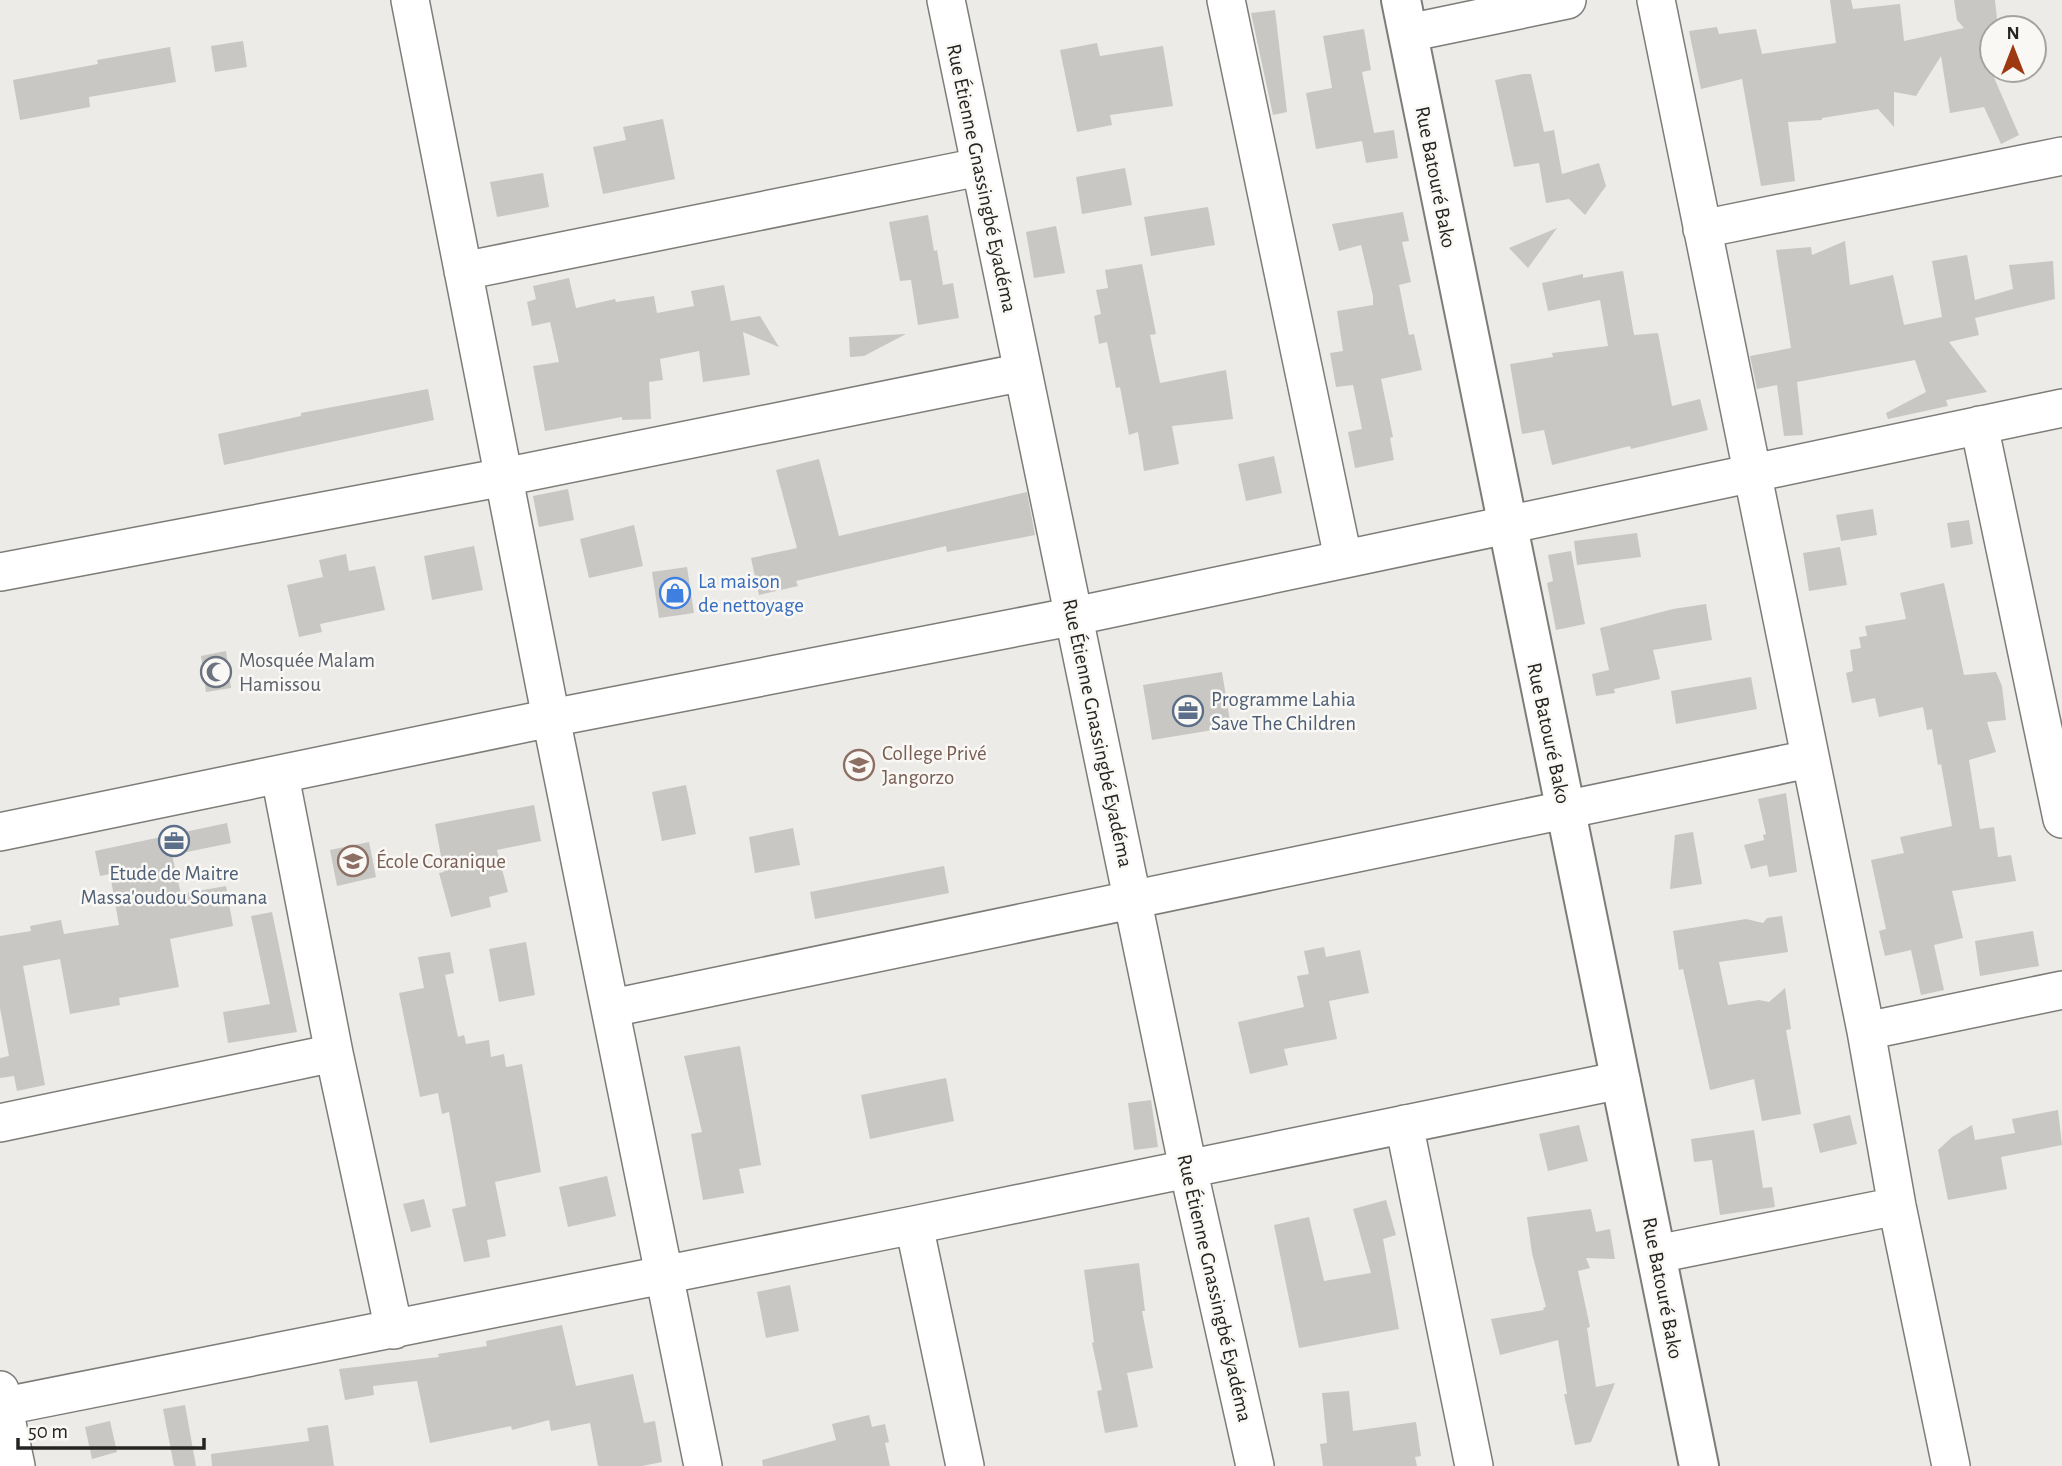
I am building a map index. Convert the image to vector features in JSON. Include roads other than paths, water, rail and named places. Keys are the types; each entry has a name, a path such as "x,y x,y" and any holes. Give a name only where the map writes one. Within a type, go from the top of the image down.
{"main road":[{"name":"Rue Batouré Bako","path":"1404,16 1699,1466"}],"street":[{"path":"410,0 551,718 703,1466"},
{"name":"Rue Étienne Gnassingbé Eyadéma","path":"946,0 1188,1168 1255,1466"},
{"path":"1226,0 1343,558"},
{"path":"1404,16 1567,0"},
{"path":"1656,0 1866,1031 1897,1206 1951,1466"},
{"path":"1702,229 2062,156"},
{"path":"463,271 979,167"},
{"path":"0,572 503,477 1023,372"},
{"path":"0,832 551,718 1075,616 2062,408"},
{"path":"1979,425 2051,717 2062,819"},
{"path":"612,1008 1809,759"},
{"path":"280,776 334,1052 394,1329"},
{"path":"1866,1031 2062,990"},
{"path":"0,1123 334,1052"},
{"path":"16,1466 1,1401 394,1329 1621,1080"},
{"path":"1404,1124 1474,1466"},
{"path":"1657,1254 1897,1206"},
{"path":"914,1225 965,1466"}],"place":[{"name":"La maison de nettoyage","path":"675,593"},
{"name":"Mosquée Malam Hamissou","path":"216,672"},
{"name":"Programme Lahia Save The Children","path":"1188,711"},
{"name":"College Privé Jangorzo","path":"859,765"},
{"name":"Etude de Maitre Massa'oudou Soumana","path":"174,841"},
{"name":"École Coranique","path":"353,861"}]}
